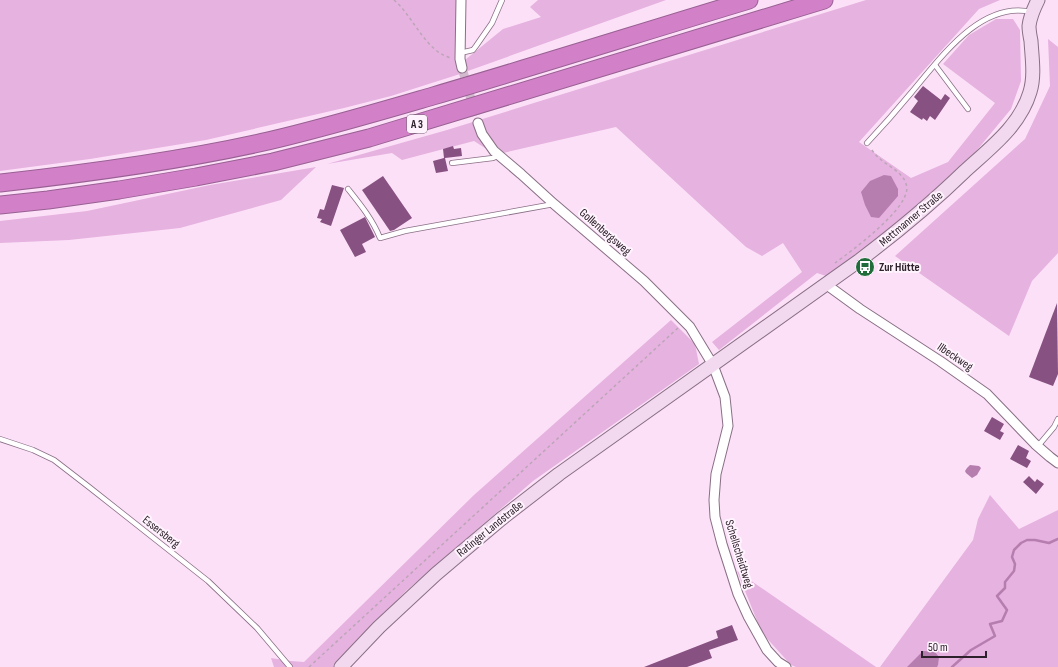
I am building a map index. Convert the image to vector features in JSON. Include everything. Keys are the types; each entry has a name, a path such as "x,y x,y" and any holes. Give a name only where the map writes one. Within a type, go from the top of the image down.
{"highway":[{"name":"A 3","path":"0,183 116,169 268,141 365,116 498,77 748,0"},
{"name":"A 3","path":"0,205 48,200 196,177 273,162 362,140 824,0"}],"main road":[{"name":"Mettmanner Straße","path":"654,407 827,285 883,243 932,202 990,149 1014,124 1024,108 1033,77 1029,26 1035,6"},
{"name":"Ratinger Landstraße","path":"341,667 379,628 436,574 500,519 654,407"}],"street":[{"path":"461,0 461,60"},
{"name":"Gollenbergsweg","path":"478,123 482,134 494,151 644,281 690,327 713,365"},
{"name":"Ilbeckweg","path":"827,285 987,394 1037,446 1058,462"},
{"name":"Schellscheidtweg","path":"713,365 726,397 728,426 716,474 714,500 715,517 738,594 748,616 767,650 778,662 786,667"}],"lane":[{"path":"461,60 473,50 492,23 502,0"},
{"path":"866,143 897,110 961,36 990,17 1003,12 1035,6"},
{"path":"935,65 968,109"},
{"path":"452,163 493,158 500,155"},
{"path":"348,189 376,227 380,238 405,230 554,204"},
{"path":"1037,446 1054,427 1058,419"},
{"name":"Essersberg","path":"0,439 33,450 54,460 89,487 208,581 257,628 290,667"}],"path":[{"path":"394,0 408,15 429,44 445,56 461,60"},
{"path":"833,265 858,246 890,217 903,201 906,194 907,188 904,179 878,157 866,143"},
{"path":"309,667 684,322"}],"shaded area":[{"path":"0,0 457,0 460,74 391,96 206,140 90,159 0,171"},
{"path":"538,0 666,0 465,72 465,60 503,29 541,17 530,7"},
{"path":"866,0 1000,0 979,9 859,142 911,178 948,162 995,103 943,64 969,35 996,19 1013,19 1020,30 1021,81 1011,109 968,161 886,233 826,276 817,273 719,350 712,342 802,272 783,243 762,256 746,247 616,127 503,153 494,142 485,148 474,141 402,160 392,153 327,164 447,130"},
{"path":"1048,39 1058,47 1058,253 1032,281 1009,336 895,256 1025,139 1050,86"},
{"path":"316,167 281,200 180,228 69,240 0,243 0,221 87,211 210,185"},
{"path":"884,175 891,176 898,189 898,196 879,218 871,217 861,192 870,181"},
{"path":"671,320 695,344 699,364 533,481 406,591 335,667 274,667 271,658 304,662 474,495"},
{"path":"970,465 979,466 981,468 977,475 972,478 965,471"},
{"path":"990,495 1019,529 1058,510 1058,667 880,667 973,540 978,519"},
{"path":"737,571 876,667 796,667 791,665 762,633"},
{"path":"923,651 935,652 939,657 937,667 907,667"}],"building":[{"path":"923,86 941,100 945,94 950,98 935,120 930,116 927,121 923,118 922,120 910,112 918,101 914,97"},
{"path":"453,146 454,149 461,148 462,156 445,158 448,171 436,173 433,161 444,158 443,149"},
{"path":"383,176 412,218 390,231 362,190"},
{"path":"332,185 344,188 331,226 320,222 322,219 317,218 320,209 324,210"},
{"path":"365,217 375,237 362,244 366,252 355,257 340,230"},
{"path":"1057,303 1058,374 1053,386 1029,377"},
{"path":"992,417 1004,424 1000,431 1004,433 1000,440 984,431"},
{"path":"1018,445 1029,451 1026,458 1031,461 1027,468 1010,459"},
{"path":"1029,476 1035,482 1037,479 1044,484 1036,494 1023,482"},
{"path":"732,625 738,640 709,650 712,658 687,667 644,667 718,638 716,631"}],"waterway":[{"path":"952,667 971,650 995,636 990,624 1002,621 1007,610 997,596 1005,588 1005,582 1014,571 1015,564 1012,557 1014,550 1021,543 1027,540 1049,543 1058,539"}],"tunnel":[{"path":"462,68 478,123"}],"place":[{"name":"Zur Hütte","path":"865,267"}]}
